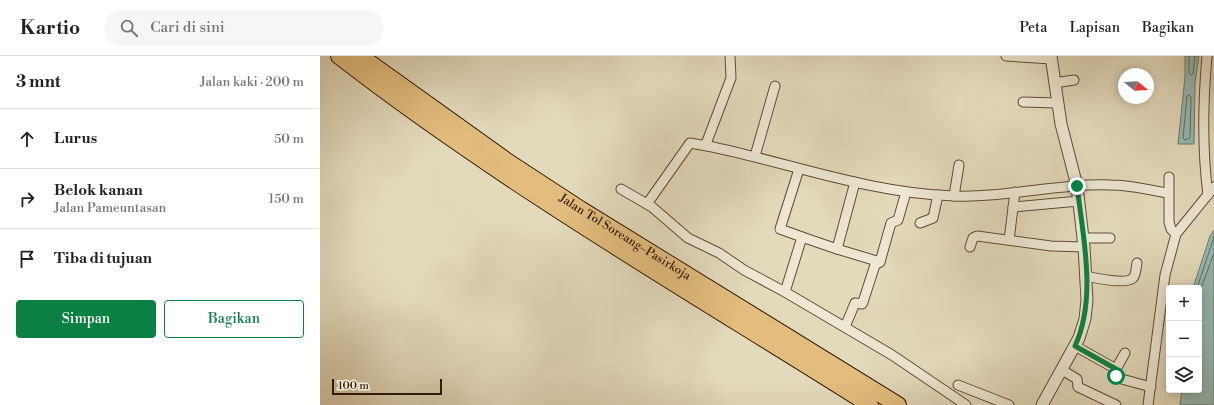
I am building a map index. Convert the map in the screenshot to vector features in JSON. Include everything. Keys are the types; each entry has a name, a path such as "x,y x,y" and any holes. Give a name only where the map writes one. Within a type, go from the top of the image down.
{"highway":[{"name":"Jalan Tol Soreang–Pasirkoja","path":"339,56 423,118 579,223 870,405"},
{"name":"Jalan Tol Soreang–Pasirkoja","path":"360,56 501,157 580,209 898,405"}],"street":[{"path":"707,146 715,118 730,78 730,56"},
{"path":"1006,56 1051,58 1057,103 1066,148 1077,186 1084,243 1087,309 1082,329 1075,346 1042,405"},
{"path":"1207,56 1205,82 1205,143 1208,194"},
{"path":"1054,83 1074,80"},
{"path":"755,156 775,86"},
{"path":"1023,102 1057,103"},
{"path":"647,204 690,143 755,156 799,169 906,192 954,196 1111,184 1168,193"},
{"path":"954,196 959,165"},
{"path":"799,169 780,229 880,262"},
{"path":"1169,176 1169,222 1171,229 1176,234"},
{"path":"837,249 855,182"},
{"path":"1148,405 1165,275 1176,234 1214,187"},
{"path":"621,189 647,204 688,238 719,253 744,270 845,327 904,363 966,405"},
{"path":"845,327 855,303 862,304 864,302 875,265 880,262 891,223 898,220 906,192"},
{"path":"1009,240 1015,192"},
{"path":"920,223 933,218 938,195"},
{"path":"1013,207 1079,202"},
{"path":"970,247 973,238 977,236 1051,246 1084,243 1110,238"},
{"path":"785,292 802,237"},
{"path":"1086,276 1110,280 1130,280 1134,277 1137,263"},
{"path":"1075,346 1116,369"},
{"path":"1125,352 1116,369 1116,376 1118,378 1151,387"},
{"path":"1062,370 1076,379 1078,387 1116,405"},
{"path":"958,385 1009,405"}],"water":[{"path":"1185,56 1199,56 1195,83 1194,144 1178,144 1185,77"},
{"path":"1214,230 1214,405 1180,405 1182,393 1202,393 1202,285 1194,285 1210,236"}],"route":[{"path":"1077,186 1084,247 1087,309 1082,329 1075,346 1116,369 1116,376"}]}
